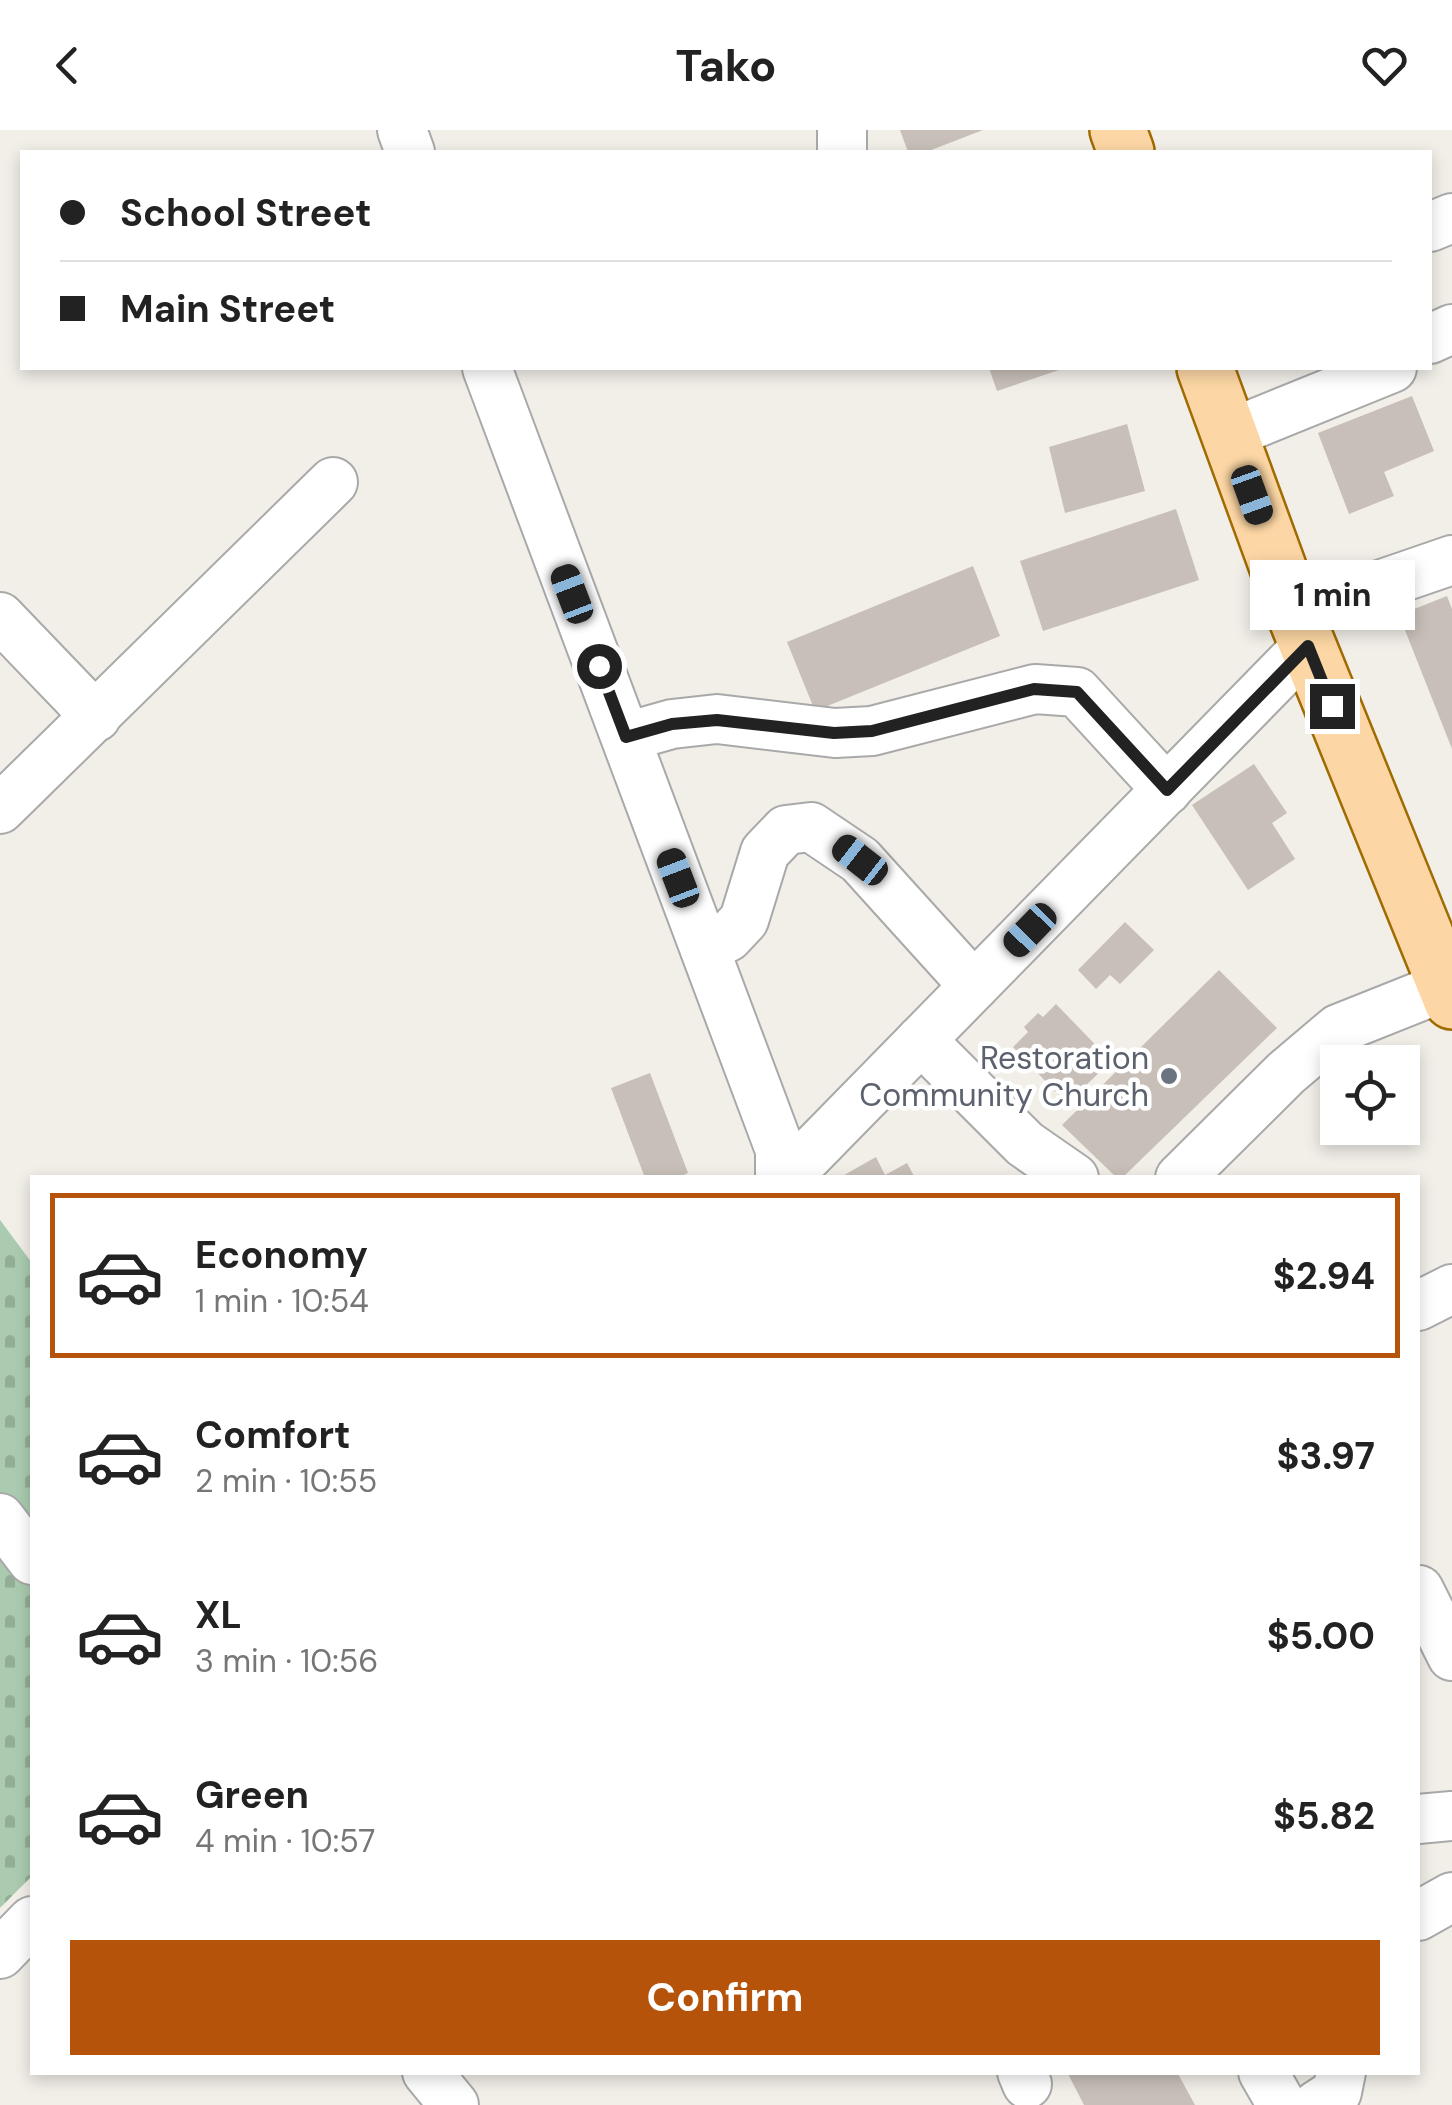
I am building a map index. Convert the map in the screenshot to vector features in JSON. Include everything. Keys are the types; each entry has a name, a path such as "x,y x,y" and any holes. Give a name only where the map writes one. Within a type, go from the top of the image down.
{"main road":[{"path":"1206,370 1302,630 1449,994"}],"street":[{"path":"1229,434 1387,370"},
{"path":"496,371 626,737 780,1150 783,1175"},
{"path":"0,809 334,482"},
{"path":"786,1175 1167,790 1302,630 1452,560"},
{"path":"0,618 96,717"},
{"path":"626,737 672,724 717,720 834,733 872,731 1034,689 1077,692 1167,790"},
{"path":"705,949 728,937 744,920 764,852 786,830 811,827 860,860 974,986"},
{"path":"1183,1175 1286,1073 1338,1029 1449,994"},
{"path":"921,1040 1024,1144 1070,1175"},
{"path":"1420,1305 1452,1288"},
{"path":"0,1518 30,1557"},
{"path":"1420,1592 1452,1656"},
{"path":"1420,1819 1452,1816"},
{"path":"1420,1915 1452,1897"},
{"path":"0,1954 30,1923"},
{"path":"429,2075 454,2105"},
{"path":"1265,2075 1282,2105"},
{"path":"1317,2105 1337,2092 1340,2075"}],"green space":[{"path":"0,1220 30,1260 30,1878 0,1908"}],"building":[{"path":"900,130 983,130 931,150 907,150"},
{"path":"990,370 1059,370 997,391"},
{"path":"1412,396 1434,451 1384,472 1394,496 1349,514 1318,433"},
{"path":"1127,424 1145,491 1065,513 1049,447"},
{"path":"1176,509 1199,580 1043,631 1020,561"},
{"path":"973,566 1000,636 815,711 787,642"},
{"path":"1447,596 1452,609 1452,749 1399,615"},
{"path":"1254,764 1287,813 1272,823 1295,859 1248,890 1192,805"},
{"path":"1125,922 1154,950 1120,984 1110,975 1096,989 1078,970"},
{"name":"Restoration Community Church","path":"1219,970 1277,1028 1125,1175 1114,1175 1062,1125"},
{"path":"1056,1004 1111,1061 1067,1104 1013,1047 1028,1032 1024,1027 1038,1013 1043,1017"},
{"path":"650,1073 688,1173 644,1175 611,1088"},
{"path":"876,1157 885,1175 844,1175"},
{"path":"907,1163 913,1175 885,1175"},
{"path":"1069,2075 1179,2075 1195,2105 1084,2105"}],"place":[{"name":"Restoration Community Church","path":"1169,1076"}],"route":[{"path":"599,666 626,737 672,724 717,720 834,733 872,731 1034,689 1077,692 1167,790 1308,646 1332,706"}]}
